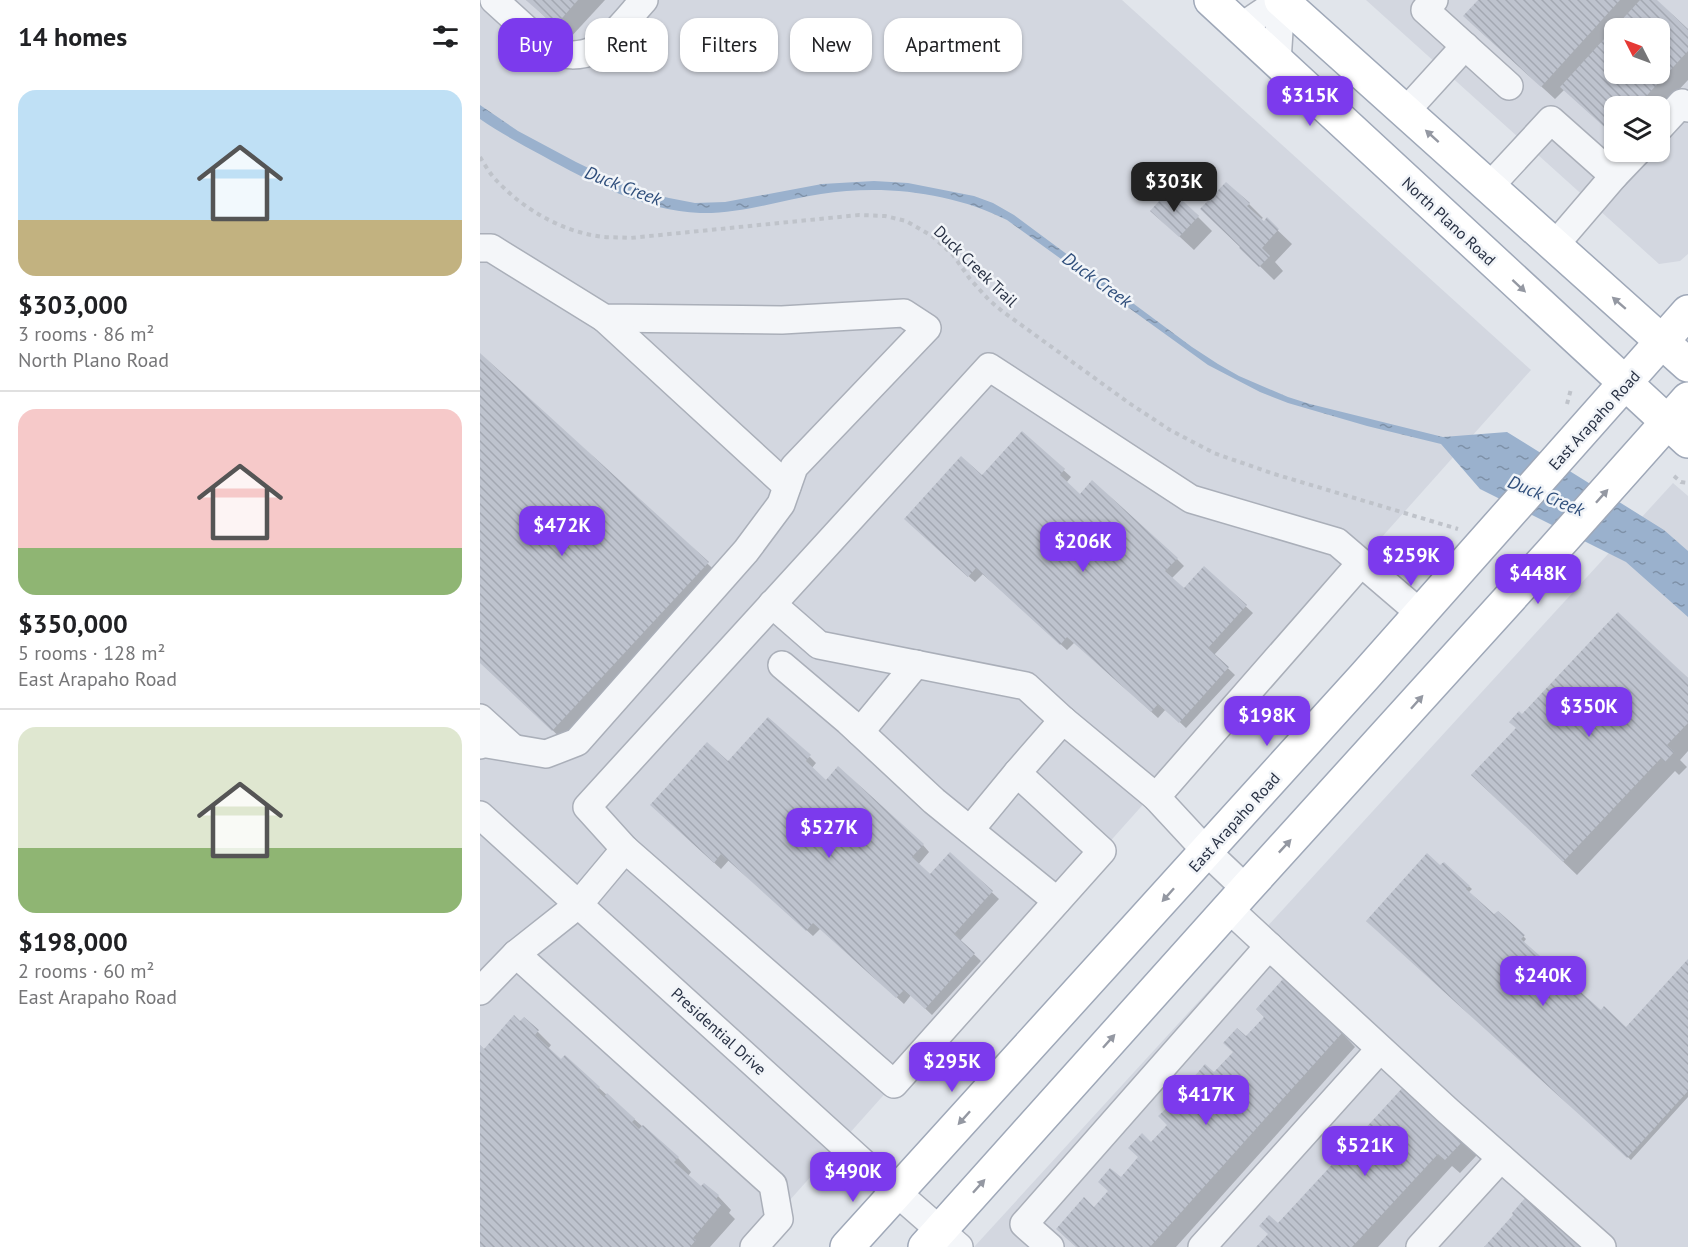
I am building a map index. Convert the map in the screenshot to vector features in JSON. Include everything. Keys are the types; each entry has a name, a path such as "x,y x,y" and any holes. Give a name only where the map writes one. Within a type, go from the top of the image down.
{"main road":[{"name":"North Plano Road","path":"1211,0 1625,385 1681,421"},
{"path":"1281,0 1688,365"},
{"name":"East Arapaho Road","path":"847,1247 1207,852 1495,530 1579,415 1625,385 1688,312"},
{"path":"941,1241 1237,899 1637,457 1681,421"}],"street":[{"path":"494,0 549,50 557,54 568,55 595,50 644,0"},
{"path":"1241,27 1281,0"},
{"path":"1277,62 1281,0"},
{"path":"1434,0 1425,10 1509,87"},
{"path":"1406,112 1465,46"},
{"path":"1670,116 1682,103 1688,108"},
{"path":"1489,187 1551,120 1614,176"},
{"path":"1554,246 1627,162"},
{"path":"480,248 491,248 604,318 787,486"},
{"path":"480,745 481,743 512,747 546,754 577,742 746,551 781,504 794,467 927,328 904,313 782,320 604,318"},
{"path":"1017,773 1102,851 894,1084 625,849 587,807 989,367 1191,499 1337,542 1421,614"},
{"path":"1156,797 1361,563"},
{"path":"772,604 819,645 1026,686 1063,720 1156,797 1207,852 1269,946 1380,1049 1602,1247"},
{"path":"860,732 916,664"},
{"path":"782,665 860,732 934,801 1057,901"},
{"path":"480,718 512,747"},
{"path":"970,830 1063,720"},
{"name":"Presidential Drive","path":"480,815 896,1192 941,1241"},
{"path":"480,991 516,954 579,904 625,849"},
{"path":"1034,1242 1024,1224 1269,946"},
{"path":"516,954 773,1185 779,1219 754,1247"},
{"path":"1202,1247 1380,1049"},
{"path":"1420,1247 1501,1158"}],"path":[{"name":"Duck Creek Trail","path":"480,157 495,179 513,197 533,211 567,228 597,236 630,238 859,214 885,216 906,221 932,236 953,255 989,300 1129,403 1170,430 1214,453 1271,472 1458,529 1463,524"},
{"path":"1571,389 1579,415"},
{"path":"1674,476 1681,482 1688,483"}],"shaded area":[{"path":"480,0 1122,0 1531,370 748,1247 480,1247"},
{"path":"1366,0 1688,0 1688,254 1680,261 1659,264"},
{"path":"1673,483 1688,496 1688,1247 974,1247"}],"water":[{"name":"Duck Creek","path":"480,105 518,131 609,178 640,191 695,203 725,202 822,184 874,181 908,183 974,196 993,203 1014,215 1192,347 1239,376 1310,404 1443,437 1507,432 1664,530 1688,551 1688,617 1626,562 1480,489 1441,444 1367,426 1288,403 1260,392 1208,365 1007,220 986,210 940,197 892,190 844,191 715,213 679,211 659,207 618,194 511,138 480,119"}],"building":[{"path":"526,0 578,0 562,18 546,18"},
{"path":"1478,0 1620,0 1541,87 1463,16"},
{"path":"1640,0 1657,0 1688,29 1688,51 1670,70 1670,18 1623,18"},
{"path":"1604,39 1604,84 1657,84 1646,96 1604,96 1604,127 1560,87"},
{"path":"1226,182 1250,203 1247,206 1264,221 1267,217 1279,229 1262,248 1270,256 1259,267 1200,209"},
{"path":"1170,189 1199,216 1179,237 1150,211"},
{"path":"480,353 709,562 552,731 480,663"},
{"path":"1022,431 1065,469 1060,475 1080,494 1092,480 1178,558 1165,571 1184,588 1204,566 1247,605 1208,648 1229,667 1179,723 1158,704 1151,712 1067,637 1060,645 976,568 968,577 904,519 961,456 982,475"},
{"path":"1618,612 1688,678 1688,723 1667,745 1674,752 1665,762 1661,758 1563,862 1471,775 1516,728 1509,722 1519,711 1522,714"},
{"path":"768,717 811,755 806,761 826,780 838,766 924,844 912,857 930,874 950,852 993,891 954,934 975,953 925,1009 904,990 896,998 813,923 806,931 721,854 714,863 650,805 707,742 728,761"},
{"path":"1427,853 1440,865 1444,862 1470,886 1466,889 1494,914 1498,911 1525,935 1521,939 1547,962 1551,959 1578,983 1575,987 1601,1010 1604,1006 1626,1027 1688,959 1688,1091 1627,1158 1366,921"},
{"path":"1283,979 1343,1032 1150,1247 1076,1247 1056,1229 1084,1197 1094,1207 1108,1191 1098,1182 1110,1168 1121,1177 1138,1157 1128,1148 1142,1133 1151,1142 1167,1125 1158,1116 1205,1064 1214,1072 1233,1052 1223,1043 1237,1028 1246,1036 1264,1017 1256,1009"},
{"path":"514,1015 520,1021 524,1017 539,1030 535,1035 561,1059 565,1055 600,1087 597,1090 604,1097 607,1093 635,1119 632,1122 639,1129 643,1125 679,1157 674,1162 701,1186 704,1183 719,1195 716,1199 722,1204 693,1238 696,1240 690,1247 480,1247 480,1045 484,1049"},
{"path":"1405,1085 1464,1140 1445,1160 1438,1154 1352,1247 1256,1247 1268,1234 1259,1226 1269,1215 1278,1223 1340,1156 1331,1147 1341,1135 1351,1144"},
{"path":"1526,1197 1581,1247 1484,1247"}]}
